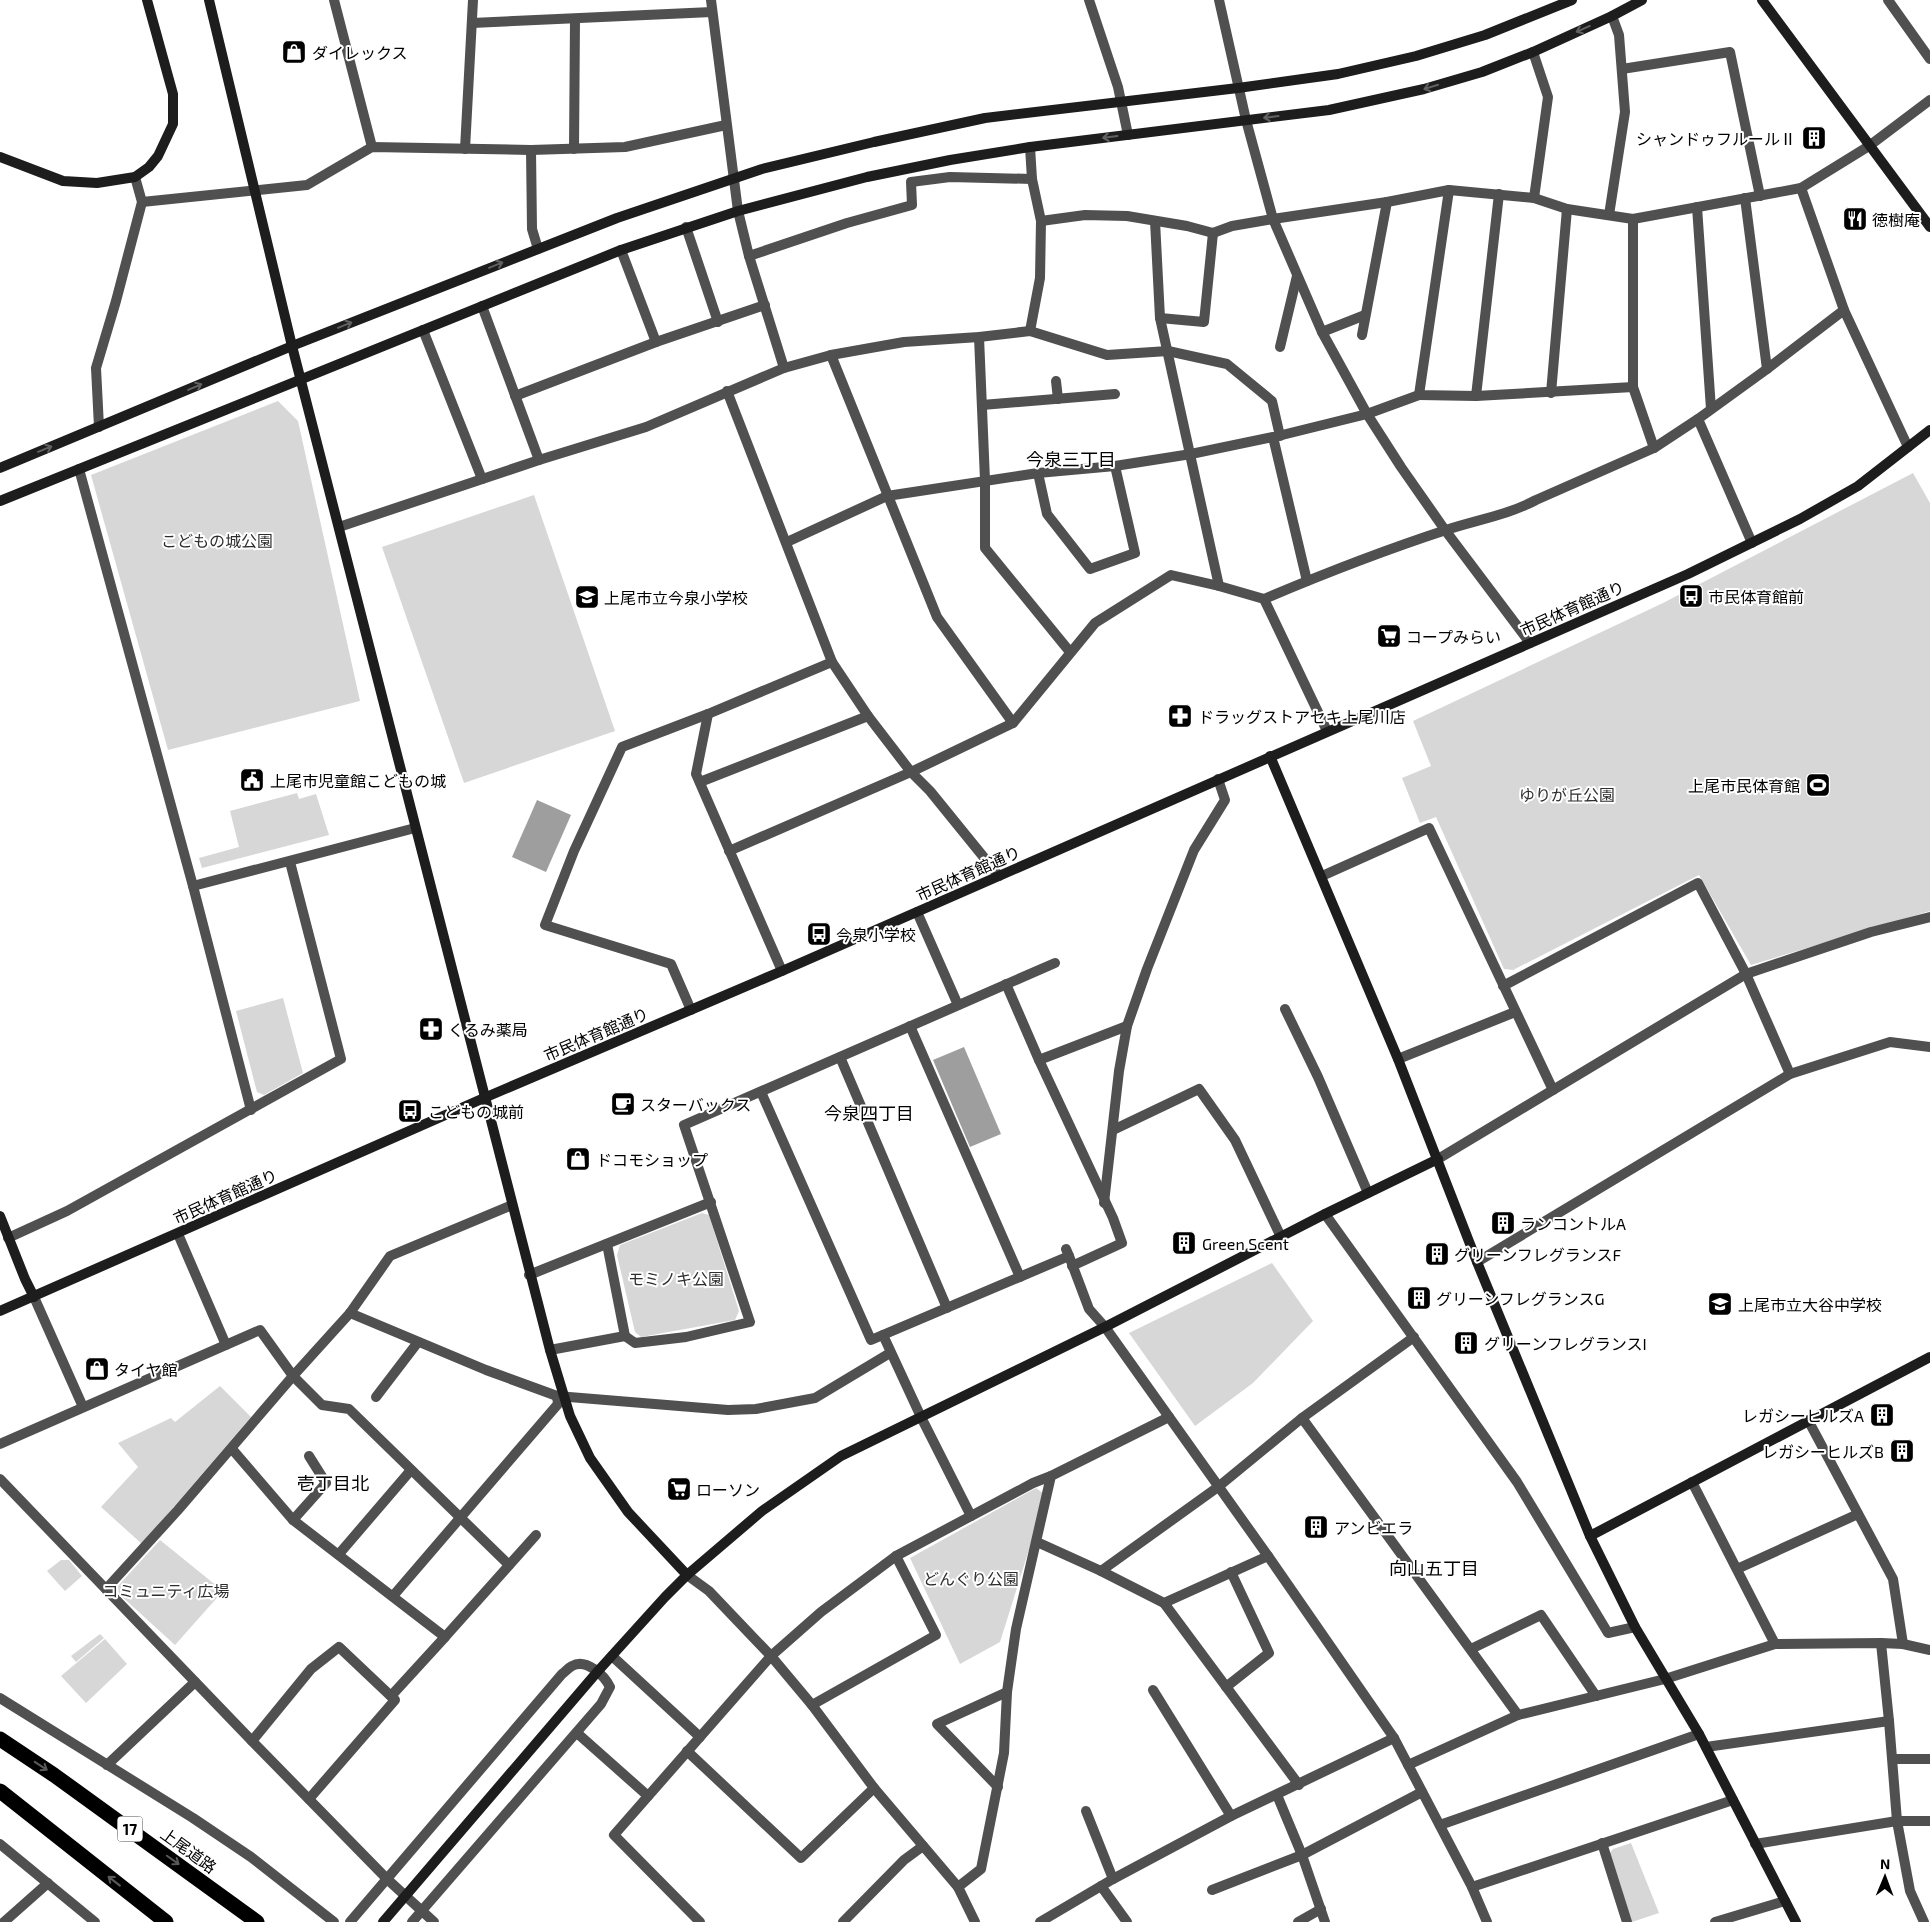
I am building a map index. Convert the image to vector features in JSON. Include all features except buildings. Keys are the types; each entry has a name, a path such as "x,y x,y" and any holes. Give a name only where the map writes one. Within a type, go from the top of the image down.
{"highway":[{"name":"上尾道路","path":"0,1739 70,1786 258,1922"},
{"path":"0,1791 166,1922"}],"street":[{"path":"0,157 63,181 97,183 134,177 149,167 158,156 173,124 173,94 147,0"},
{"path":"209,0 300,379 561,1396 590,1458 628,1512 688,1575 708,1591 771,1656 812,1705 874,1788 958,1887 975,1922"},
{"path":"334,0 372,147"},
{"path":"465,149 473,0"},
{"path":"711,0 732,178 738,211 749,256 784,368"},
{"path":"1089,0 1118,87 1128,135"},
{"path":"1218,0 1246,120 1273,219 1322,332 1367,414 1401,466 1530,643"},
{"path":"0,468 292,346 617,218 762,169 985,118 1238,88 1338,74 1416,56 1485,35 1572,0"},
{"path":"0,501 622,250 738,211 867,177 950,160 1030,147 1329,110 1424,89 1482,72 1533,52 1612,16 1642,0"},
{"path":"1762,0 1930,227"},
{"path":"1888,0 1930,59"},
{"path":"472,23 712,12"},
{"path":"1609,215 1625,112 1619,35 1612,16"},
{"path":"574,149 575,19"},
{"path":"1533,52 1548,97 1534,198"},
{"path":"1622,69 1730,52 1760,196"},
{"path":"1042,222 1085,216 1127,216 1187,226 1213,233 1232,226 1387,202 1448,190 1534,198 1567,209 1633,218 1801,188 1869,146 1930,100"},
{"path":"142,202 307,185 372,147 531,150 625,147 726,125"},
{"path":"1030,147 1032,179 1042,222 1040,278 1030,331"},
{"path":"531,150 532,228 538,249"},
{"path":"749,256 847,223 912,205 911,182 950,176 1032,179"},
{"path":"99,427 96,368 142,202 134,177"},
{"path":"1801,188 1844,310 1908,447"},
{"path":"1420,394 1448,190"},
{"path":"1476,396 1499,194"},
{"path":"1745,198 1767,369"},
{"path":"1362,334 1387,202"},
{"path":"1697,207 1712,409"},
{"path":"1551,393 1567,209"},
{"path":"1633,218 1633,387 1654,448"},
{"path":"1155,221 1160,318 1219,586"},
{"path":"686,227 718,322"},
{"path":"1160,318 1204,322 1213,233"},
{"path":"622,250 656,342"},
{"path":"1280,347 1297,276"},
{"path":"515,396 656,342 765,305"},
{"path":"482,306 539,460"},
{"path":"729,851 912,772 1013,723 1094,623 1171,575 1219,586 1264,600 1307,581 1446,530 1522,508 1654,448 1712,409 1844,310"},
{"path":"1322,332 1365,315"},
{"path":"423,330 482,479"},
{"path":"339,527 539,460 646,427 784,368 831,355 904,342 979,337 1030,331 1107,355 1168,351 1227,364 1272,401 1276,437 1307,581"},
{"path":"979,337 985,480 985,548 1070,652"},
{"path":"831,355 937,616 1013,723"},
{"path":"1056,381 1058,399"},
{"path":"787,542 887,496 985,480 1115,466 1191,454 1276,437 1367,414 1420,394 1476,396 1633,387"},
{"path":"727,391 832,662 868,716 999,876"},
{"path":"982,405 1115,394"},
{"path":"1698,419 1752,543"},
{"name":"市民体育館通り","path":"0,1311 484,1098 782,971 1688,574 1800,519 1858,486 1930,430"},
{"path":"1038,473 1047,514 1090,569 1135,553 1115,466"},
{"path":"79,469 193,886 250,1110"},
{"path":"1264,600 1327,731"},
{"path":"691,1010 671,964 544,925 574,851 622,747 708,714 832,662"},
{"path":"708,714 696,774 782,971"},
{"path":"700,782 868,716"},
{"path":"1270,756 1398,1058 1477,1262 1590,1536 1635,1627 1699,1734 1796,1922"},
{"path":"1104,1203 1119,1071 1127,1026 1147,969 1194,850 1225,800 1218,779"},
{"path":"193,886 416,828"},
{"path":"1322,876 1430,828 1515,1012 1554,1090"},
{"path":"8,1238 66,1211 342,1059 290,862"},
{"path":"1503,986 1698,883 1746,974 1790,1074"},
{"path":"917,912 958,1005"},
{"path":"383,1922 598,1670 688,1575 762,1511 841,1456 1105,1327 1325,1214 1438,1159 1746,974 1870,932 1930,917"},
{"path":"550,1350 624,1336 635,1343 686,1337 750,1322 684,1125 1054,963"},
{"path":"761,1092 871,1340 1069,1257 1122,1243 1113,1218 1104,1203 1006,984"},
{"path":"1285,1009 1318,1077 1368,1193"},
{"path":"1398,1058 1515,1012"},
{"path":"910,1026 1020,1277"},
{"path":"1039,1060 1127,1026"},
{"path":"1477,1262 1790,1074 1890,1042 1930,1047"},
{"path":"840,1058 948,1308"},
{"path":"1112,1130 1199,1089 1235,1140 1281,1237"},
{"path":"529,1275 711,1202"},
{"path":"106,1589 232,1449 350,1313 390,1256 512,1205"},
{"path":"1325,1214 1517,1482 1608,1633 1635,1627"},
{"path":"0,1216 25,1279 83,1407"},
{"path":"178,1234 226,1345"},
{"path":"607,1244 624,1336"},
{"path":"1069,1257 1089,1309 1105,1327 1268,1556 1394,1738 1472,1887 1487,1922"},
{"path":"350,1313 486,1370 561,1396 728,1410 756,1409 815,1398 890,1353"},
{"path":"0,1444 260,1330 294,1376 322,1405 350,1409 509,1565"},
{"path":"883,1336 971,1516"},
{"path":"1101,1571 1218,1487 1302,1418 1414,1337"},
{"path":"376,1397 418,1342"},
{"path":"1590,1536 1930,1356"},
{"path":"393,1596 558,1404 561,1396"},
{"path":"700,1922 614,1835 771,1656 821,1612 896,1556 971,1516 1169,1417"},
{"path":"1302,1418 1518,1715"},
{"path":"1808,1420 1893,1579 1903,1644"},
{"path":"232,1449 293,1520 444,1637"},
{"path":"293,1520 326,1483 309,1456"},
{"path":"339,1554 411,1470"},
{"path":"958,1887 981,1869 1004,1753 1007,1692 1016,1629 1051,1476"},
{"path":"0,1479 252,1741 388,1879 434,1922"},
{"path":"1692,1482 1775,1644"},
{"path":"1737,1569 1858,1514"},
{"path":"391,1696 536,1535"},
{"path":"1037,1542 1101,1571 1164,1603 1299,1785"},
{"path":"812,1705 936,1635 896,1556"},
{"path":"1164,1603 1268,1556"},
{"path":"1226,1687 1269,1653 1231,1572"},
{"path":"1471,1649 1541,1615 1596,1696"},
{"path":"1881,1643 1893,1759 1897,1821 1910,1891 1924,1922"},
{"path":"1408,1764 1518,1715 1665,1679 1775,1644 1881,1643 1903,1644 1930,1650"},
{"path":"252,1741 312,1669 339,1647 395,1700 309,1799"},
{"path":"612,1656 700,1737"},
{"path":"350,1922 562,1674 572,1666 579,1664 598,1670 606,1679 610,1688 601,1704 412,1922"},
{"path":"107,1765 195,1682"},
{"path":"1153,1690 1231,1816"},
{"path":"998,1787 937,1724 1007,1692"},
{"path":"0,1698 193,1818 251,1858 334,1922"},
{"path":"1706,1747 1889,1722"},
{"path":"577,1733 648,1796"},
{"path":"1440,1825 1699,1734"},
{"path":"1044,1921 1113,1879 1231,1816 1394,1738"},
{"path":"687,1751 801,1858 874,1788"},
{"path":"1893,1759 1930,1759"},
{"path":"1212,1890 1302,1855 1422,1792"},
{"path":"1277,1795 1302,1855 1325,1922"},
{"path":"1472,1887 1733,1800"},
{"path":"1086,1811 1113,1879"},
{"path":"1755,1844 1897,1821 1930,1820"},
{"path":"0,1844 95,1922"},
{"path":"1602,1844 1627,1922"},
{"path":"844,1922 904,1860 923,1846"},
{"path":"4,1922 48,1883"},
{"path":"1101,1886 1127,1922"},
{"path":"1716,1922 1785,1901"},
{"path":"1298,1922 1321,1909"}],"green space":[{"name":"こどもの城公園","path":"278,401 298,421 360,701 168,750 91,475"},
{"name":"ゆりが丘公園","path":"1913,473 1930,503 1930,911 1751,965 1699,875 1513,970 1504,969 1436,817 1420,823 1402,778 1431,766 1413,721 1663,603"},
{"path":"534,495 615,731 464,783 382,547"},
{"path":"297,793 299,799 316,794 329,835 202,868 199,858 239,847 230,811"},
{"path":"283,998 303,1073 264,1095 257,1092 236,1011"},
{"name":"モミノキ公園","path":"702,1213 709,1215 739,1311 735,1320 641,1337 635,1332 617,1255 620,1245"},
{"path":"1272,1263 1313,1321 1253,1383 1195,1426 1129,1333"},
{"path":"220,1386 251,1417 142,1544 101,1507 138,1467 118,1443 171,1418 175,1422"},
{"name":"どんぐり公園","path":"1036,1488 1044,1494 1038,1521 1000,1642 960,1664 910,1558"},
{"name":"コミュニティ広場","path":"160,1540 223,1591 175,1645 119,1594 118,1586"},
{"path":"61,1560 69,1560 82,1576 65,1591 47,1571"},
{"path":"100,1634 104,1638 76,1662 71,1656"},
{"path":"105,1639 127,1664 86,1703 61,1676"},
{"path":"1631,1843 1659,1913 1632,1922 1609,1854 1613,1849"}],"shaded area":[{"path":"537,800 571,815 546,872 512,857"},
{"path":"964,1047 1001,1134 970,1147 933,1060"}],"place":[{"name":"ダイレックス","path":"294,52"},
{"name":"シャンドゥフルールⅡ","path":"1814,138"},
{"name":"徳樹庵","path":"1855,219"},
{"name":"市民体育館前","path":"1691,596"},
{"name":"上尾市立今泉小学校","path":"587,597"},
{"name":"コープみらい","path":"1389,636"},
{"name":"ドラッグストアセキ上尾川店","path":"1180,716"},
{"name":"上尾市児童館こどもの城","path":"252,780"},
{"name":"上尾市民体育館","path":"1818,785"},
{"name":"今泉小学校","path":"819,934"},
{"name":"くるみ薬局","path":"431,1029"},
{"name":"スターバックス","path":"623,1104"},
{"name":"こどもの城前","path":"410,1111"},
{"name":"ドコモショップ","path":"578,1159"},
{"name":"ランコントルA","path":"1503,1223"},
{"name":"Green Scent","path":"1184,1243"},
{"name":"グリーンフレグランスF","path":"1437,1254"},
{"name":"グリーンフレグランスG","path":"1419,1298"},
{"name":"上尾市立大谷中学校","path":"1720,1304"},
{"name":"グリーンフレグランスI","path":"1466,1343"},
{"name":"タイヤ館","path":"97,1369"},
{"name":"レガシーヒルズA","path":"1882,1415"},
{"name":"レガシーヒルズB","path":"1902,1451"},
{"name":"ローソン","path":"679,1489"},
{"name":"アンビエラ","path":"1316,1527"}],"district":[{"name":"今泉三丁目","path":"1071,459"},
{"name":"今泉四丁目","path":"869,1113"},
{"name":"壱丁目北","path":"333,1483"},
{"name":"向山五丁目","path":"1434,1568"}]}
